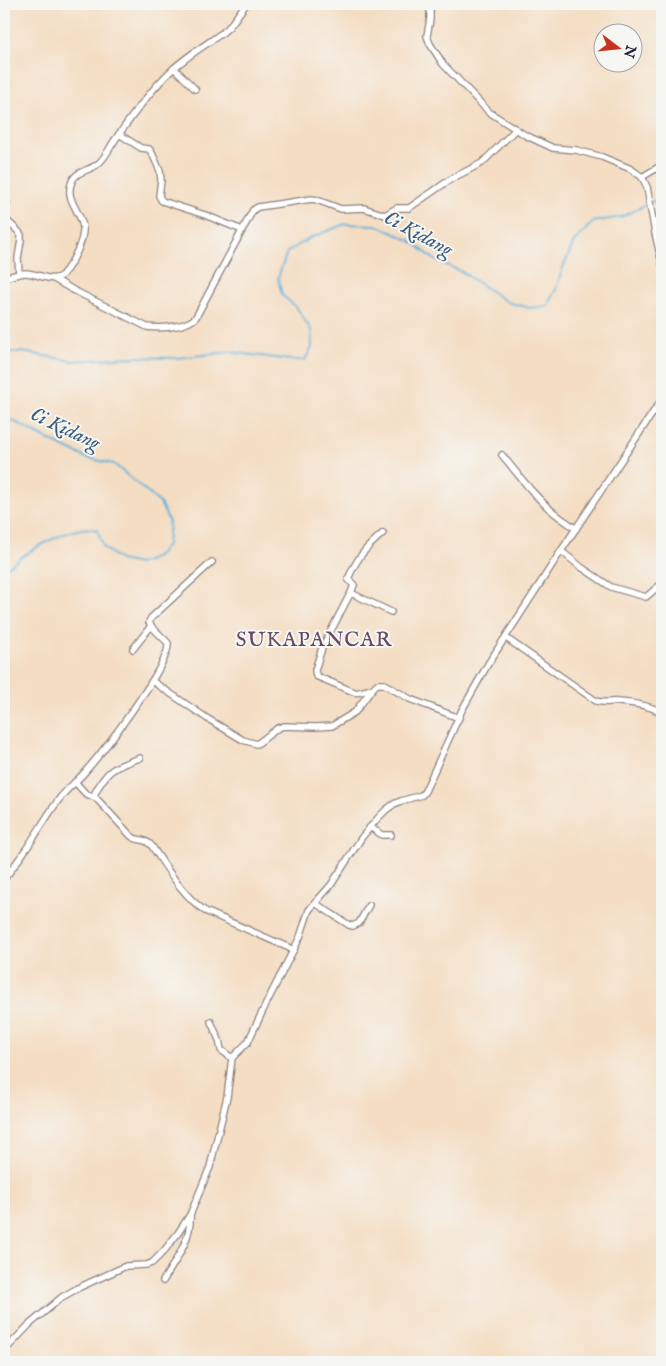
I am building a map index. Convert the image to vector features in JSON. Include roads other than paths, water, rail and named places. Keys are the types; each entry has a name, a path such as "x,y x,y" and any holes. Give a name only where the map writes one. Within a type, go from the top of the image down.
{"street":[{"path":"54,279 63,274 75,256 83,231 82,223 70,195 70,184 78,173 92,169 100,162 119,134 174,68 229,27 246,4"},
{"path":"430,4 427,36 430,44 443,64 489,112 516,129 553,148 576,150 602,157 631,169 642,177 647,188 662,263"},
{"path":"174,68 195,89"},
{"path":"4,278 27,273 54,279 147,327 167,327 189,323 196,317 242,230 256,208 312,199 342,209 364,208 385,215 397,208 408,209 451,179 482,162 516,129"},
{"path":"119,134 152,153 160,171 159,196 162,200 242,230"},
{"path":"642,177 662,165"},
{"path":"4,200 6,203 4,209"},
{"path":"4,218 18,231 20,236 19,274"},
{"path":"4,1349 62,1297 126,1266 152,1264 164,1251 190,1215 210,1167 227,1097 232,1058 249,1039 294,950 309,910 331,885 362,837 386,810 401,801 422,796 459,718 488,664 662,399"},
{"path":"502,455 526,484 557,516 576,529"},
{"path":"372,688 354,692 316,676 315,673 322,648 351,594 354,585 348,579 357,560 368,546 383,533"},
{"path":"561,551 610,587 646,597 660,585"},
{"path":"4,879 61,797 84,773 123,725 152,681 169,646 149,622 155,614 212,562"},
{"path":"351,594 391,612"},
{"path":"133,649 151,626"},
{"path":"506,638 596,701 605,704 618,702 641,706 662,714"},
{"path":"152,681 242,740 257,744 281,727 332,726 355,712 377,684 384,684 410,699 459,718"},
{"path":"93,797 100,783 111,770 140,758"},
{"path":"75,782 86,794 95,797 131,836 136,840 147,841 151,845 178,885 197,906 294,950"},
{"path":"370,827 382,835 390,835"},
{"path":"315,903 351,926 359,923 369,906"},
{"path":"211,1022 221,1050 232,1058"},
{"path":"163,1281 184,1245 188,1234 190,1215"}],"waterway":[{"name":"Ci Kidang","path":"4,352 22,352 73,361 131,357 177,358 230,352 305,360 312,347 311,330 297,308 282,295 278,278 287,252 310,238 345,224 376,225 411,241 435,260 462,272 507,302 530,308 547,306 556,289 574,242 593,222 621,217 662,197"},
{"name":"Ci Kidang","path":"4,416 87,458 114,464 160,503 169,522 167,545 157,557 139,564 120,560 104,548 97,530 81,529 50,540 30,551 4,570"}],"district":[{"name":"SUKAPANCAR","path":"314,640"}]}
